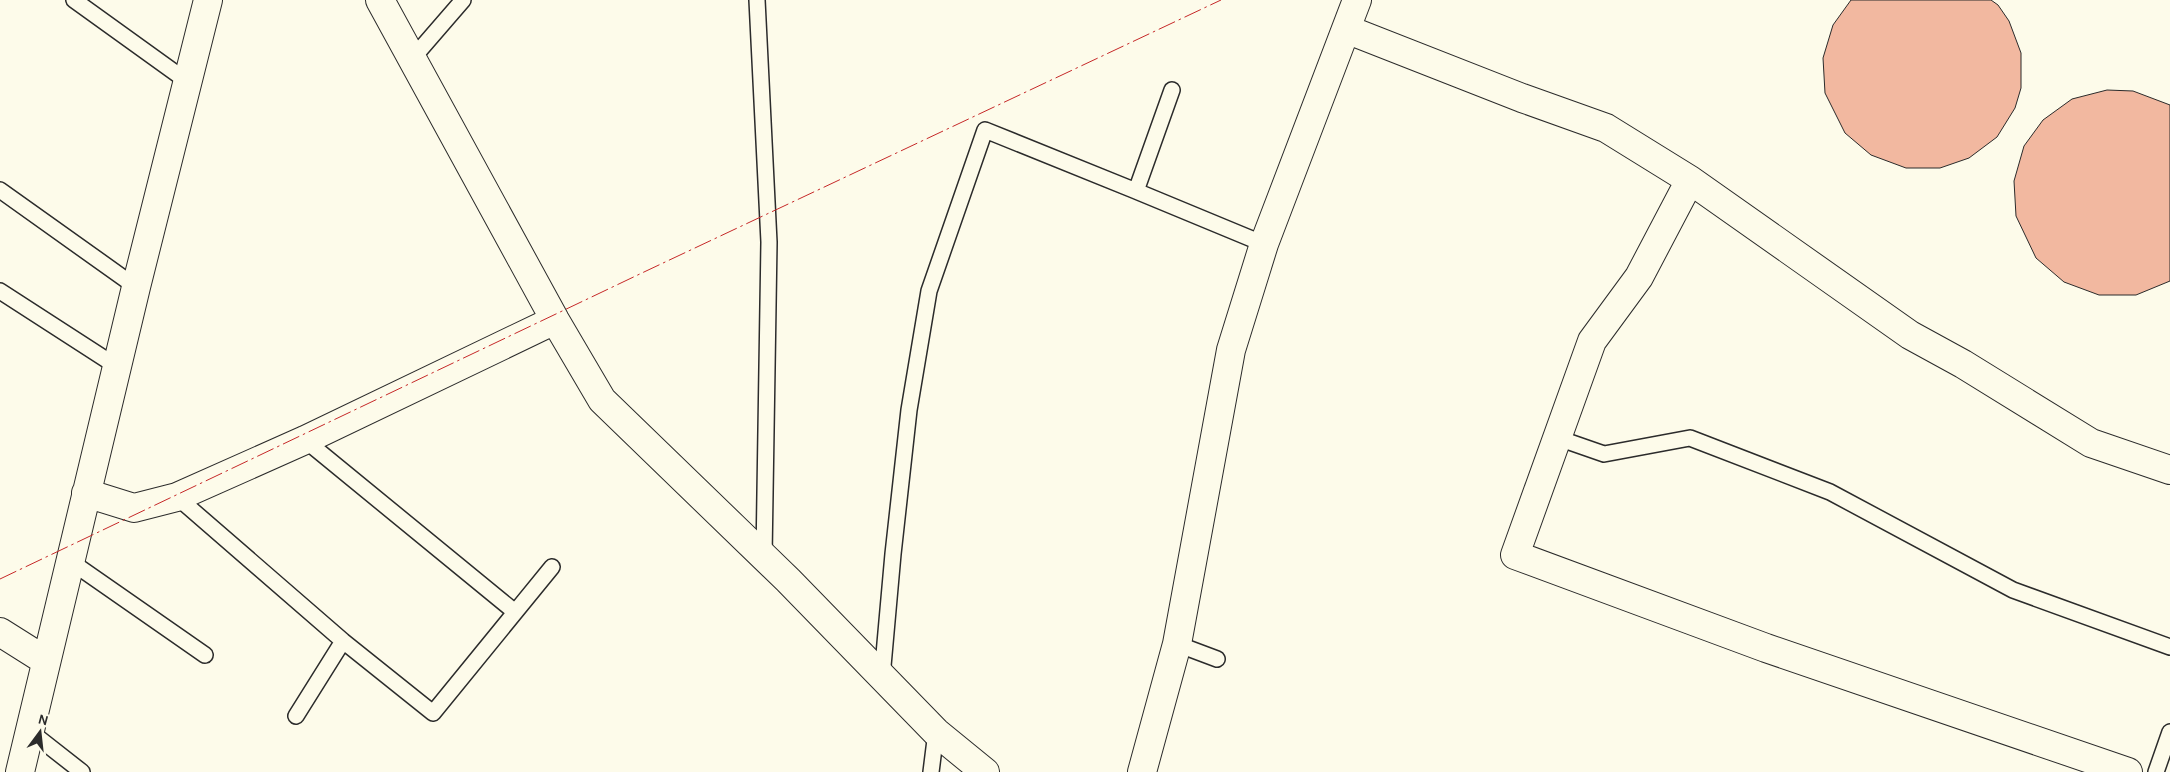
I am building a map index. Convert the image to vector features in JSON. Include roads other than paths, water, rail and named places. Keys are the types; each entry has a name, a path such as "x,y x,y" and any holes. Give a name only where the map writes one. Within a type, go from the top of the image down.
{"street":[{"path":"20,772 31,732 116,366 208,0"},
{"path":"380,0 555,320 602,400 764,556 936,732 985,772"},
{"path":"1142,772 1177,644 1231,350 1264,244 1357,0"},
{"path":"1346,29 1522,98 1606,128 1690,180 1910,335 1963,364 2091,443 2170,470"},
{"path":"1690,180 1640,277 1592,341 1515,555 1766,648 2128,772"},
{"path":"86,494 134,508 177,497 306,440 555,320"},
{"path":"0,632 46,661"}],"lane":[{"path":"74,0 188,82"},
{"path":"412,59 463,0"},
{"path":"757,0 769,242 764,556"},
{"path":"1136,191 1172,90"},
{"path":"882,677 909,410 929,291 985,130 1264,244"},
{"path":"0,190 136,287"},
{"path":"0,291 116,366"},
{"path":"1558,438 1604,454 1690,438 1830,492 2013,590 2170,648"},
{"path":"306,440 515,612"},
{"path":"177,497 343,641 433,713 552,568"},
{"path":"70,561 205,655"},
{"path":"296,716 343,641"},
{"path":"1177,644 1217,658"},
{"path":"31,732 82,772"},
{"path":"931,772 936,732"},
{"path":"2156,772 2170,732"}]}
